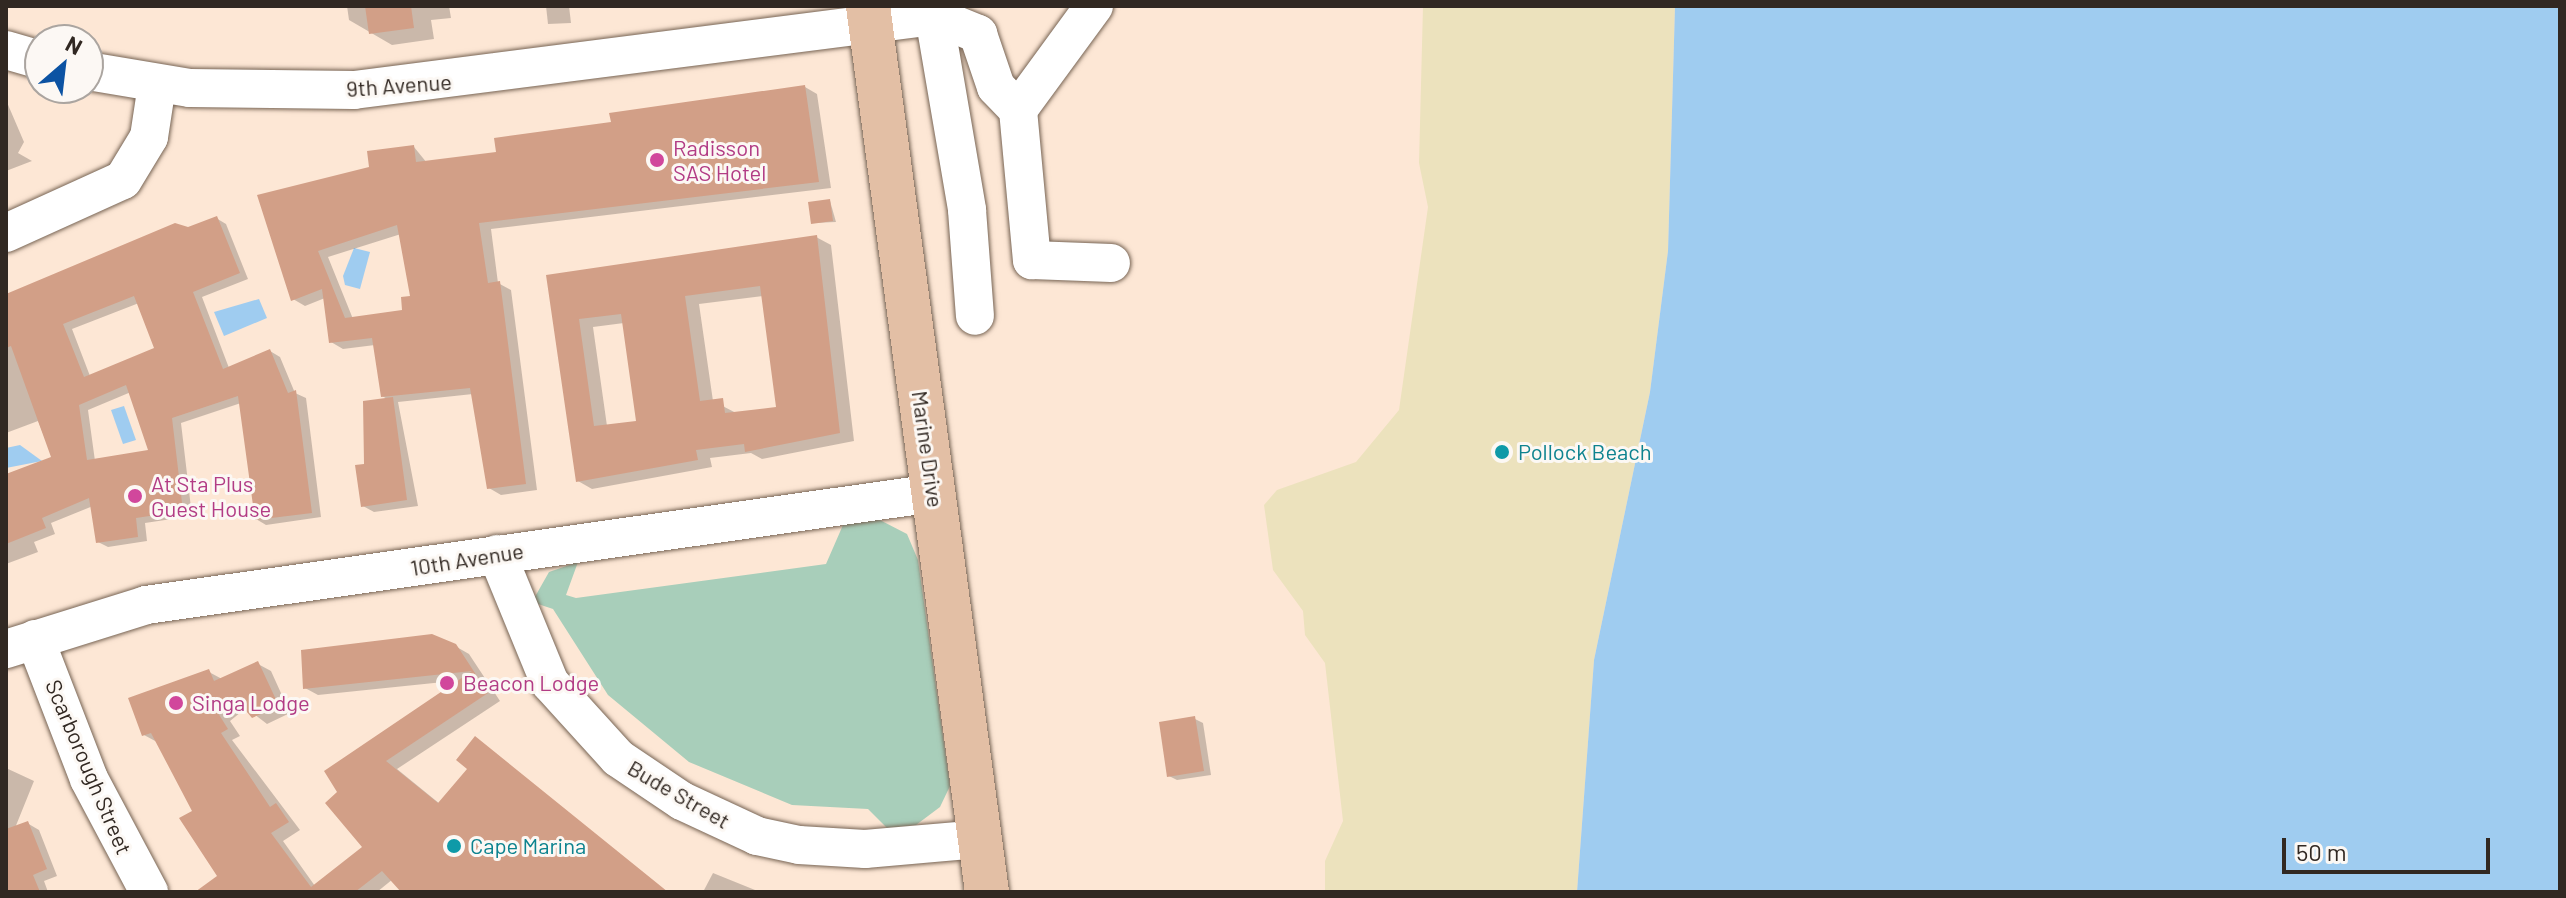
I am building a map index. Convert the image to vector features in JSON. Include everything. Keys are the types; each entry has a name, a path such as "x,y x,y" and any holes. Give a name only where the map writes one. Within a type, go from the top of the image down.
{"main road":[{"name":"Marine Drive","path":"869,14 987,892"}],"street":[{"path":"1018,110 1094,6"},
{"name":"9th Avenue","path":"104,74 157,85 399,87 869,14 934,16"},
{"path":"934,16 978,34 996,87 1018,110 1032,260 1111,263"},
{"path":"934,16 967,210 975,316"},
{"path":"6,233 123,180 149,137 157,85"},
{"name":"10th Avenue","path":"20,644 135,607 934,493"},
{"name":"Bude Street","path":"497,554 550,683 618,758 682,801 757,836 799,845 865,849 979,839"},
{"name":"Scarborough Street","path":"20,644 149,892"}],"green space":[{"path":"876,518 907,534 918,560 950,786 940,807 916,825 887,828 868,809 792,805 689,762 608,695 553,609 532,602 549,572 578,562 566,595 576,598 826,564 843,525"}],"sand":[{"name":"Pollock Beach","path":"1423,6 1675,6 1668,251 1650,392 1594,660 1577,892 1325,892 1325,861 1343,821 1325,663 1305,635 1303,611 1273,570 1264,505 1277,490 1356,462 1399,410 1428,207 1419,163"}],"water":[{"path":"1675,6 2560,6 2560,892 1577,892 1594,660 1650,392 1668,251"},
{"path":"354,248 370,252 360,289 345,285 343,276"},
{"path":"259,299 267,318 224,336 214,312"},
{"path":"124,406 136,440 123,444 111,410"},
{"path":"20,445 42,461 6,468 6,448"}],"building":[{"path":"365,6 411,6 414,28 369,34"},
{"path":"805,85 819,182 479,223 488,283 500,281 526,484 487,489 470,388 381,397 372,338 329,343 322,289 291,301 257,195 369,167 367,151 414,145 416,162 496,152 494,138 611,122 609,113","holes":["397,225 410,296 401,297 402,310 345,318 318,251"]},
{"path":"830,199 833,221 811,224 808,202"},
{"path":"217,216 240,273 193,292 223,369 270,349 288,393 296,390 312,513 255,520 238,396 172,418 183,511 136,518 138,537 96,543 89,498 42,518 46,528 6,544 6,474 51,457 11,346 6,348 6,294 175,223 188,227","holes":["134,296 154,348 84,377 63,324","126,385 148,450 87,460 79,405"]},
{"path":"817,235 840,433 745,452 744,444 696,450 698,460 576,482 546,275","holes":["760,286 776,407 725,413 723,398 700,401 685,296","621,314 636,421 594,426 579,319"]},
{"path":"393,397 407,500 361,507 355,465 364,464 363,401"},
{"path":"432,634 456,644 488,693 386,761 438,803 467,769 456,760 475,736 668,892 401,892 382,871 355,892 195,892 217,876 179,818 192,811 151,733 142,736 128,698 209,669 214,681 258,661 279,706 252,718 236,699 218,713 228,729 221,733 270,807 276,803 289,822 271,833 311,887 362,847 325,803 337,792 324,771 472,671 303,689 301,650"},
{"path":"1195,716 1204,771 1167,777 1159,722"},
{"path":"28,821 47,869 33,875 40,892 6,892 6,829"}],"place":[{"name":"Radisson SAS Hotel","path":"657,160"},
{"name":"Pollock Beach","path":"1502,452"},
{"name":"At Sta Plus Guest House","path":"135,496"},
{"name":"Beacon Lodge","path":"447,683"},
{"name":"Singa Lodge","path":"176,703"},
{"name":"Cape Marina","path":"454,846"}]}
